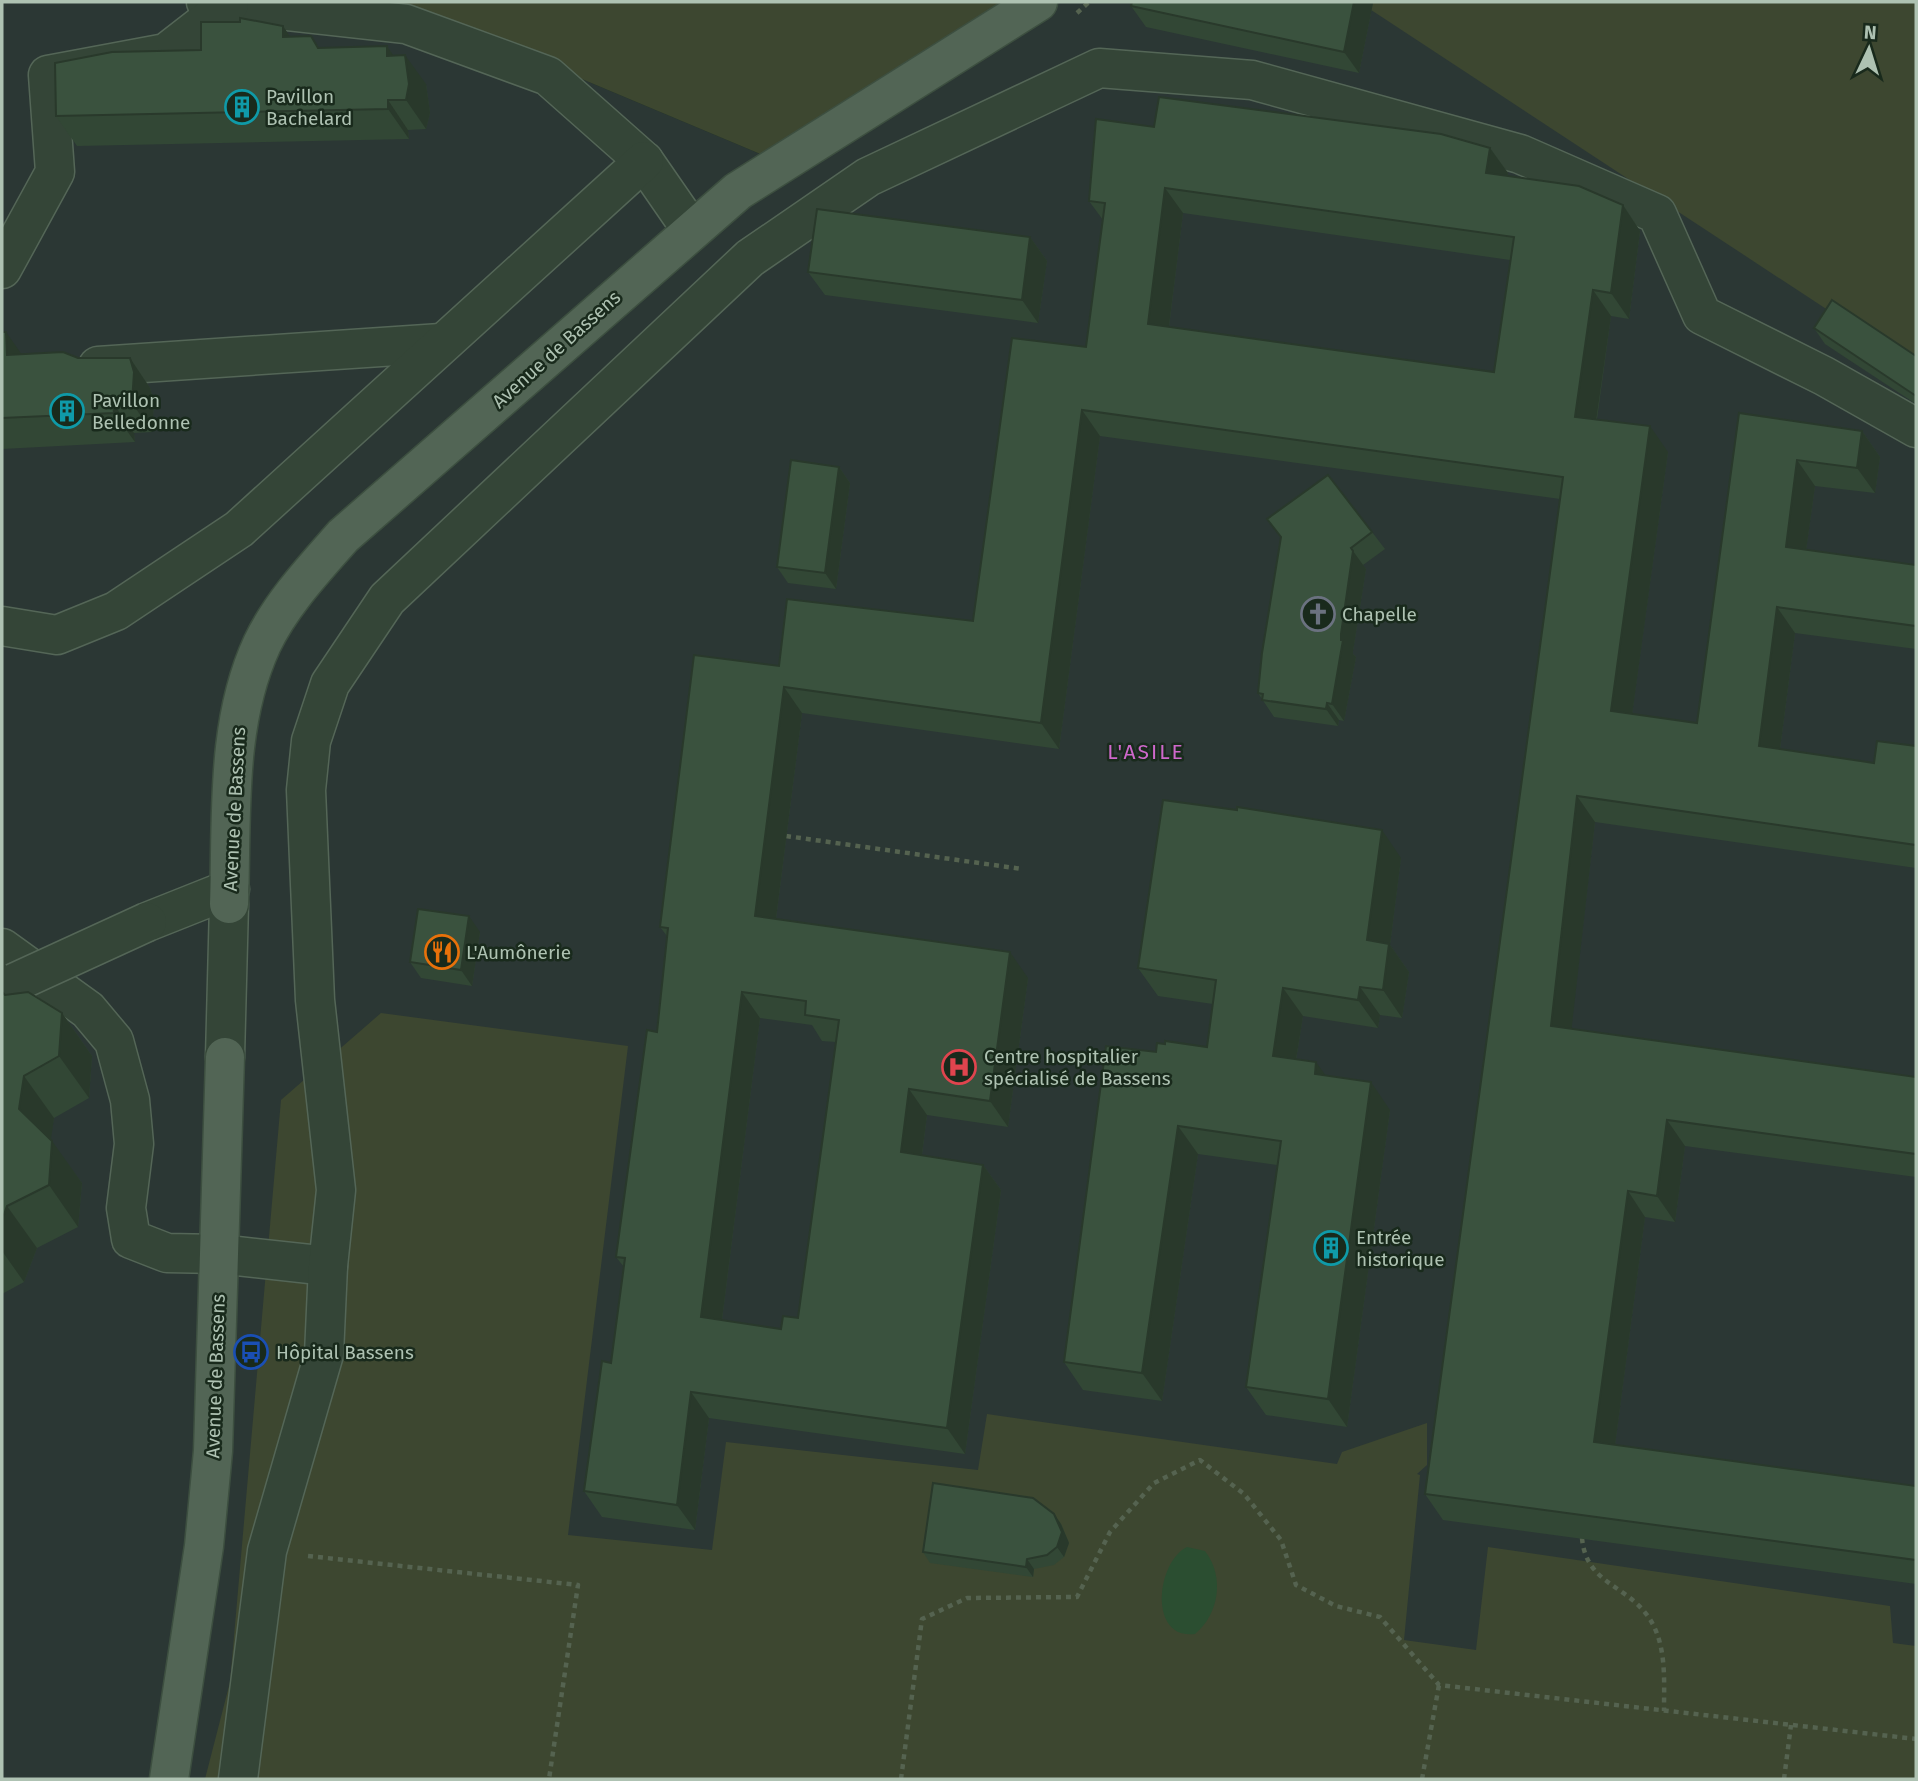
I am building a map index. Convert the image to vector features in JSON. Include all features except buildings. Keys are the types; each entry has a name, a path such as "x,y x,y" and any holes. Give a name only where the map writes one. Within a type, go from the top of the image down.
{"main road":[{"name":"Avenue de Bassens","path":"229,896 232,790 240,712 262,643 299,586 343,536 691,229 738,191 1038,2"},
{"name":"Avenue de Bassens","path":"169,1779 187,1670 210,1478 225,1058"}],"street":[{"path":"2,269 55,173 48,75 166,53 218,3 406,24 548,76 644,161 691,229"},
{"path":"238,1779 267,1551 324,1354 327,1266 336,1189 314,1000 306,790 311,741 330,684 387,599 684,316 750,258 868,177 1099,68 1252,80 1520,154 1657,214 1702,315 1824,376 1916,428"},
{"path":"2,625 57,635 116,611 239,529 644,161"},
{"path":"98,366 442,343"},
{"path":"8,965 229,896"},
{"name":"Avenue de Bassens","path":"225,1058 229,896"},
{"path":"8,965 88,1010 114,1041 130,1100 134,1144 126,1208 131,1240 167,1253 219,1254 327,1266"}],"path":[{"path":"786,836 1022,869"},
{"path":"901,1779 922,1619 967,1598 1077,1597 1110,1532 1154,1483 1200,1460 1244,1494 1281,1540 1296,1585 1336,1606 1380,1617 1440,1685 1916,1739"},
{"path":"1582,1538 1583,1554 1596,1575 1647,1614 1659,1638 1664,1668 1664,1711"},
{"path":"267,1551 578,1585 549,1779"},
{"path":"1422,1779 1440,1685"},
{"path":"1784,1779 1791,1725"}],"shaded area":[{"name":"Centre hospitalier spécialisé de Bassens","path":"2,2 398,2 775,160 1011,2 1362,2 1916,354 1916,1779 2,1779"},
{"path":"398,2 1011,2 775,160"},
{"path":"1359,2 1916,2 1916,368"},
{"path":"381,1013 628,1046 568,1535 712,1550 726,1442 978,1470 987,1414 1337,1464 1342,1452 1427,1423 1427,1465 1417,1474 1420,1475 1404,1640 1476,1650 1488,1547 1890,1606 1893,1643 1916,1646 1916,1779 205,1779 230,1682 281,1100"},
{"path":"1187,1547 1205,1551 1211,1561 1217,1583 1210,1616 1195,1634 1180,1633 1170,1625 1164,1613 1162,1598 1169,1568 1177,1555"}],"place":[{"name":"Pavillon Bachelard","path":"242,107"},
{"name":"Pavillon Belledonne","path":"67,411"},
{"name":"Chapelle","path":"1318,614"},
{"name":"L'Aumônerie","path":"442,952"},
{"name":"Centre hospitalier spécialisé de Bassens","path":"959,1067"},
{"name":"Entrée historique","path":"1331,1248"},
{"name":"Hôpital Bassens","path":"251,1352"}],"district":[{"name":"L'ASILE","path":"1146,752"}]}
